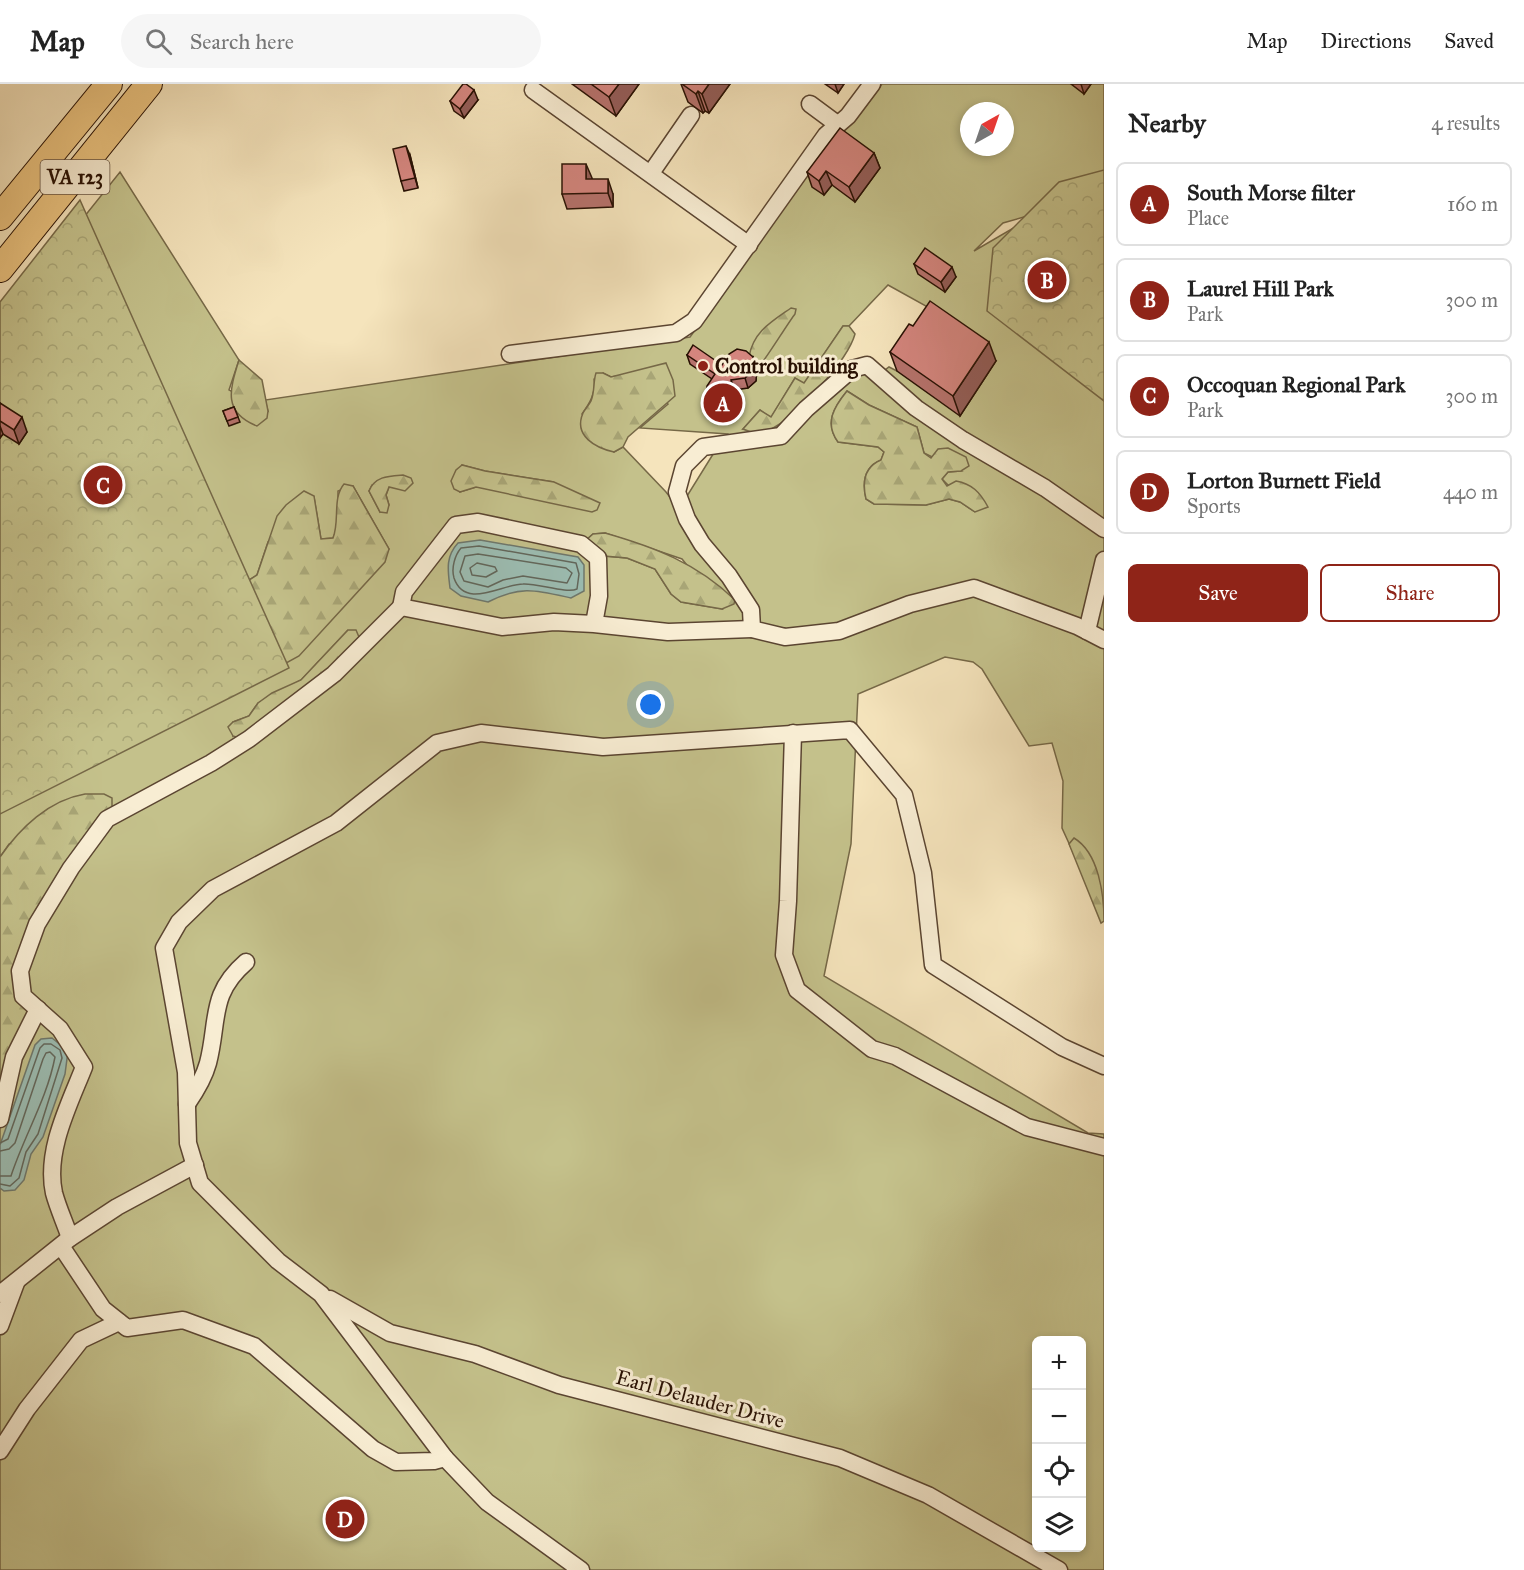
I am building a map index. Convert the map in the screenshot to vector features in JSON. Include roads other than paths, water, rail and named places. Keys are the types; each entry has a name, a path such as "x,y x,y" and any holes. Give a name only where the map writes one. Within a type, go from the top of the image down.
{"highway":[{"name":"VA 123","path":"0,217 109,84"},
{"name":"VA 123","path":"0,269 149,84"}],"street":[{"path":"510,354 676,333 694,321 826,135 848,116 872,84"},
{"path":"533,90 749,245"},
{"path":"810,104 837,124"},
{"path":"651,173 691,115"},
{"path":"752,629 751,610 729,576 702,544 687,519 677,492 684,466 703,447 781,436 806,409 852,369 867,365 916,408 963,440 1045,488 1104,528"},
{"path":"445,1458 434,1461 396,1462 373,1449 254,1346 183,1320 127,1329 103,1309 66,1242 54,1193 52,1161 63,1120 84,1066 60,1029 24,996 20,971 34,934 71,868 107,819 212,763 249,739 334,674 401,607 404,592 456,525 478,522 581,544 598,558 598,596 594,624"},
{"path":"1087,631 1104,560"},
{"path":"401,607 502,627 554,622 668,632 752,629 785,637 839,632 910,604 974,588 1087,631 1104,640"},
{"path":"574,1569 488,1502 445,1458 321,1294 278,1261 200,1183 188,1143 186,1072 164,948 178,922 213,889 336,823 437,742 481,733 603,747 850,730 904,795 923,873 933,965 1062,1047 1104,1066"},
{"path":"793,733 788,901 784,955 796,990 872,1050 895,1056 1027,1127 1104,1147"},
{"path":"187,1104 205,1074 214,1013 225,983 246,962"},
{"path":"0,1119 14,1056 38,1009"},
{"path":"0,1294 66,1242 117,1207 195,1165"},
{"path":"0,1326 16,1282"},
{"name":"Earl Delauder Drive","path":"321,1294 390,1333 475,1354 559,1385 840,1458 928,1495 1059,1570"},
{"path":"0,1451 27,1409 81,1340 119,1322"}],"water":[{"path":"480,540 578,557 584,565 584,591 571,598 538,591 520,591 488,602 461,596 450,588 449,559 458,543"},
{"path":"52,1038 68,1051 65,1074 43,1137 31,1154 24,1180 15,1190 4,1191 0,1188 0,1145 35,1045 41,1039"}],"place":[{"name":"Laurel Hill Park","path":"1047,280"},
{"name":"Control building","path":"703,366"},
{"name":"South Morse filter","path":"723,403"},
{"name":"Occoquan Regional Park","path":"103,485"},
{"name":"Lorton Burnett Field","path":"345,1519"}]}
